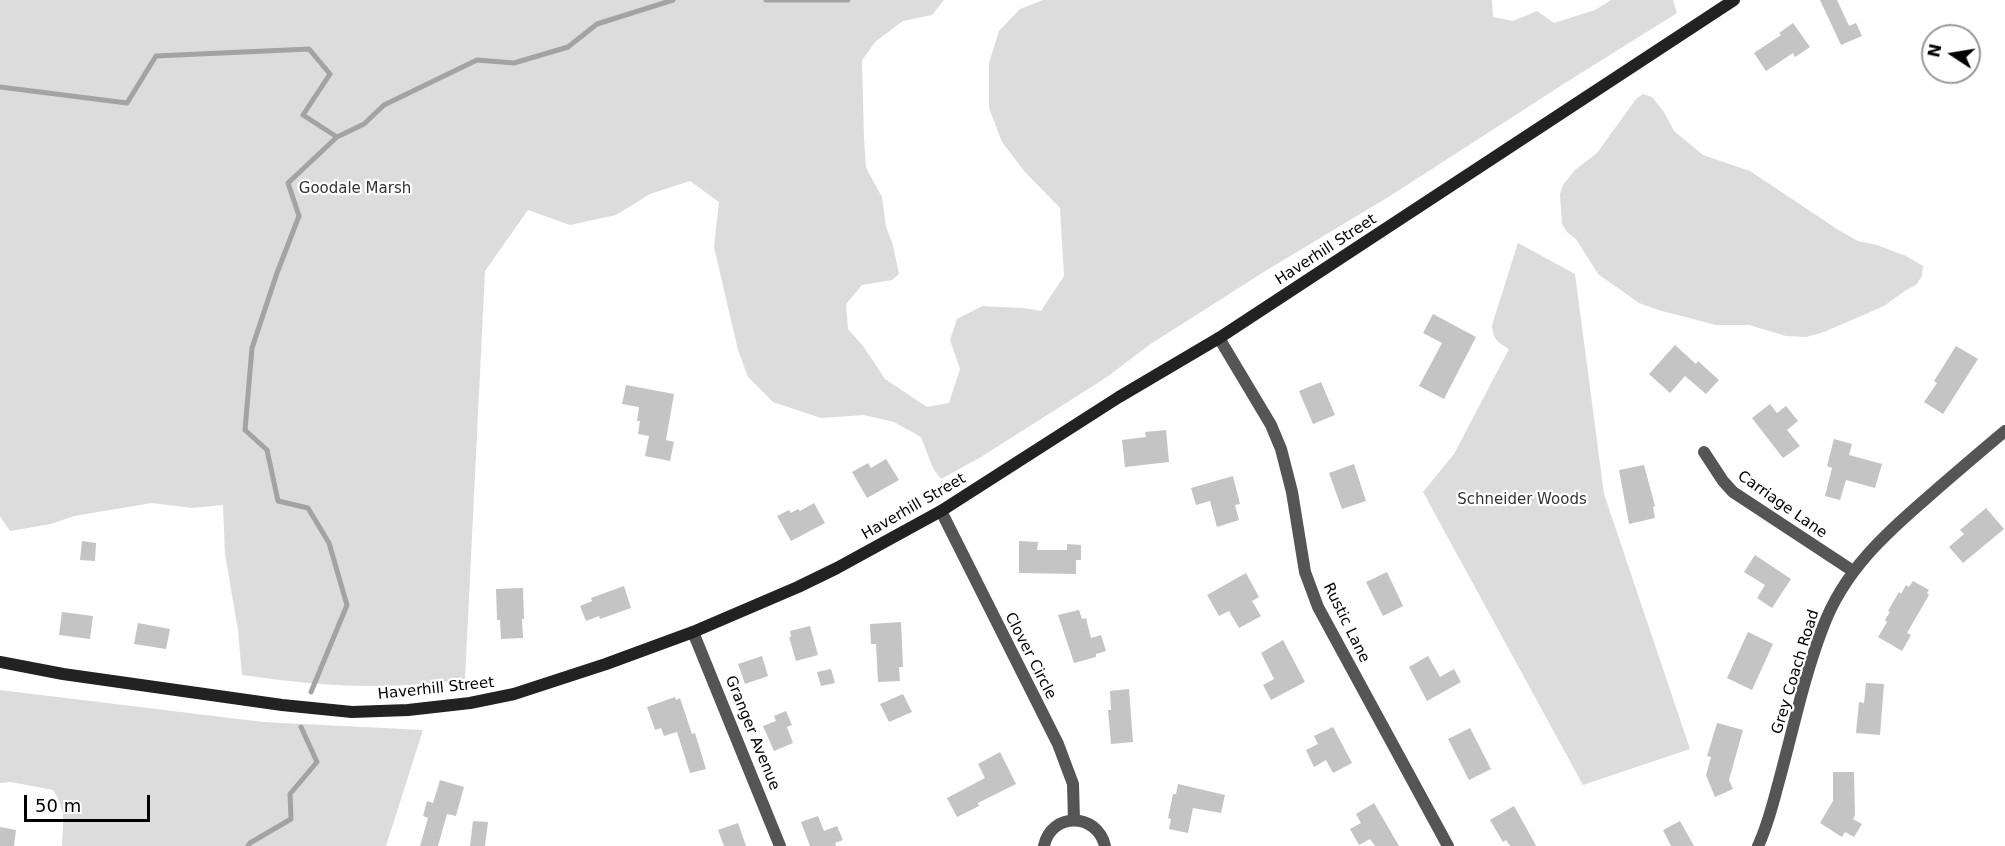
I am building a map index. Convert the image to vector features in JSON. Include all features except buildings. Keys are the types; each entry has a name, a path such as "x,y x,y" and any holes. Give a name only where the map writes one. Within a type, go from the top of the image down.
{"street":[{"name":"Haverhill Street","path":"0,663 282,705 352,712 408,710 514,694 595,668 693,632 837,568 941,511 1119,397 1219,338 1734,0"},
{"name":"Rustic Lane","path":"1219,338 1271,425 1281,449 1292,492 1305,572 1318,607 1448,846"},
{"name":"Grey Coach Road","path":"1758,846 1769,817 1824,625 1853,571 1870,550 1900,521 2005,431"},
{"name":"Carriage Lane","path":"1704,452 1720,477 1734,492 1853,571"},
{"name":"Clover Circle","path":"941,511 1058,744 1073,784 1074,820"},
{"name":"Granger Avenue","path":"693,632 780,846"},
{"path":"1044,846 1047,836 1056,826 1074,820 1086,822 1092,826 1101,835 1105,846"}],"green space":[{"name":"Goodale Marsh","path":"0,0 944,0 932,15 903,21 876,41 862,60 866,168 882,197 886,227 893,245 899,274 892,280 862,285 846,304 848,329 863,346 885,379 927,407 949,403 960,369 950,340 957,319 982,306 1041,311 1064,276 1060,208 1025,172 1002,142 989,108 989,63 999,31 1020,9 1043,0 1492,0 1493,17 1513,21 1537,11 1554,23 1595,10 1611,0 1673,0 1677,13 1390,196 1149,345 1107,377 981,457 941,479 933,468 921,437 894,422 864,415 821,418 773,402 748,377 738,350 714,247 719,202 690,181 650,194 616,215 570,225 528,210 485,271 465,679 409,685 354,686 242,675 238,630 225,554 223,505 192,508 152,503 74,516 51,524 10,531 0,516"},
{"path":"1643,94 1652,97 1664,112 1674,131 1703,155 1750,171 1858,241 1877,245 1906,256 1923,266 1922,276 1916,285 1884,306 1824,332 1806,337 1786,336 1749,325 1716,325 1639,303 1598,274 1576,239 1567,232 1562,224 1560,194 1563,185 1575,170 1597,153 1636,99"},
{"name":"Schneider Woods","path":"1518,243 1575,274 1604,494 1690,749 1583,785 1423,492 1454,454 1509,349 1496,340 1492,325"},
{"path":"0,690 263,722 423,730 386,846 62,846 62,811 53,790 11,782 0,783"}],"waterway":[{"path":"0,87 127,103 156,56 309,49 330,74 303,115 337,137 364,124 384,105 477,60 514,63 568,47 597,24 673,0"},
{"path":"766,0 848,0"},
{"path":"311,692 347,605 329,543 308,508 278,501 267,450 245,430 252,348 299,216 288,183 337,137"},
{"path":"248,846 291,819 290,794 317,762 301,727"}]}
